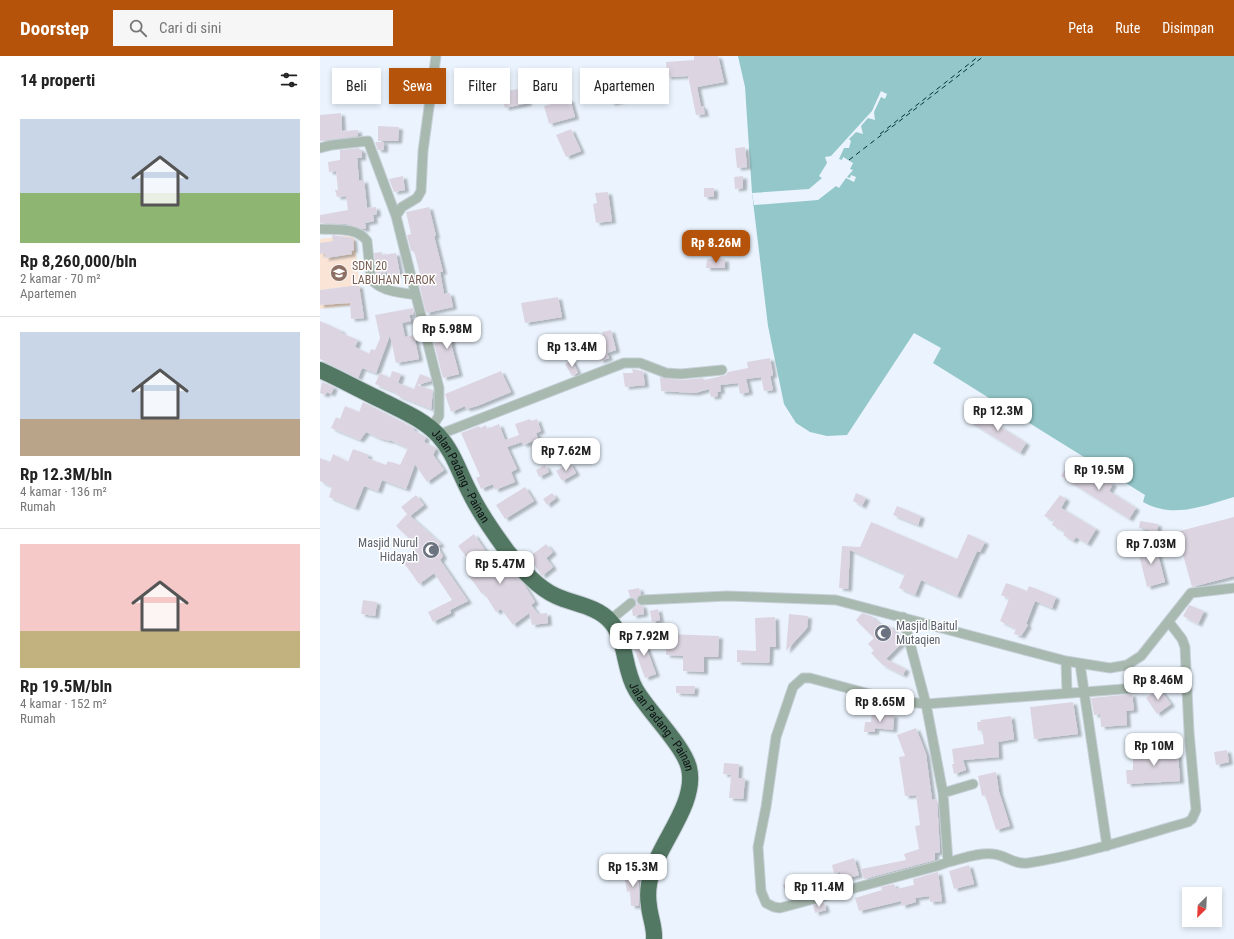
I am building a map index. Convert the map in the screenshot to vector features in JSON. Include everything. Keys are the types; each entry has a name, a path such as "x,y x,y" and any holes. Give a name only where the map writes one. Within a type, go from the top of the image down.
{"highway":[{"name":"Jalan Padang - Painan","path":"320,370 414,417 434,432 452,454 485,519 507,551 530,578 544,590 557,597 599,612 610,620 618,631 629,677 680,750 689,766 690,779 688,793 673,829 653,868 649,887 649,904 654,939"}],"street":[{"path":"396,216 402,207 417,198 421,191 423,151 436,56"},
{"path":"320,148 332,145 368,141 396,216 412,278 414,294 439,388 439,416 434,432"},
{"path":"320,229 351,231 364,237 367,241 371,279 374,283 390,290 414,294"},
{"path":"434,432 624,363 640,363 666,373 681,374 722,370"},
{"path":"642,600 727,596 830,600 903,617 962,635 1066,661 1110,668 1127,664 1141,656 1169,622 1190,593 1234,588"},
{"path":"610,620 631,603"},
{"path":"903,617 926,704 943,793 948,862"},
{"path":"1137,688 926,704 892,700 810,678 803,678 796,682 776,737 766,808 758,847 761,891 766,903 780,908 948,862 983,854 994,854 1012,862 1027,863 1107,846 1188,822 1196,810 1189,732 1185,648 1182,639 1169,622"},
{"path":"1066,661 1067,693"},
{"path":"1080,664 1083,693 1107,846"},
{"path":"943,793 973,784"}],"shaded area":[{"path":"738,56 1234,56 1234,497 1199,507 1177,510 1166,510 1143,502 1145,495 933,363 941,348 914,333 847,435 827,436 810,432 796,423 784,404 768,326 752,193 745,87"},
{"name":"SDN 20 LABUHAN TAROK","path":"354,235 362,304 320,309 320,305 345,302 343,287 320,290 320,239","holes":["337,241 340,257 325,258 323,243"]}],"pier":[{"path":"881,91 887,94 885,99 881,97 874,112 875,120 868,118 861,126 863,134 856,132 849,139 851,141 849,148 844,148 839,159 842,160 843,157 853,163 850,169 853,170 847,177 850,178 851,175 856,177 854,182 846,178 839,188 836,186 818,200 754,205 752,193 809,189 822,178 819,176 827,163 825,157 831,156 872,111"}],"building":[{"path":"694,56 718,56 724,82 697,87 701,107 703,106 705,114 696,115 688,76 669,77 669,68 666,68 666,62 694,60"},
{"path":"518,89 518,104 523,104 505,108 504,104 510,104 510,90"},
{"path":"551,104 571,104 575,117 549,124 544,106"},
{"path":"341,113 342,131 358,130 358,136 320,141 320,115"},
{"path":"378,126 399,127 398,141 378,141"},
{"path":"571,129 581,151 566,157 556,135"},
{"path":"375,142 384,142 384,150 378,150"},
{"path":"745,147 747,167 737,168 735,148"},
{"path":"359,148 362,150 362,158 357,158 359,181 364,180 367,208 376,207 377,214 373,215 374,221 365,223 366,229 346,224 320,223 320,215 348,210 346,196 337,197 335,190 338,190 336,171 329,172 328,162 340,160 340,150"},
{"path":"403,176 405,190 394,192 389,179"},
{"path":"743,176 743,188 735,189 734,177"},
{"path":"704,188 714,188 714,197 704,197"},
{"path":"608,192 612,221 596,223 593,204 597,203 595,193"},
{"path":"429,207 436,236 434,236 443,272 440,272 444,294 450,293 453,307 426,313 418,279 421,278 414,251 411,251 407,235 411,234 406,212"},
{"path":"332,235 353,238 354,250 351,251 352,254 325,258 325,253 320,254 320,243 333,241"},
{"path":"382,252 382,255 396,253 400,274 387,276 387,272 376,274 374,253"},
{"path":"707,259 725,259 725,268 706,268"},
{"path":"359,285 364,318 351,319 350,303 320,305 320,290"},
{"path":"558,297 562,317 525,323 521,303"},
{"path":"413,308 414,314 409,315 411,321 402,323 405,337 414,335 419,359 396,363 390,335 376,373 362,368 358,378 320,359 320,321 342,331 341,333 358,340 355,347 369,354 371,349 375,350 380,338 375,315"},
{"path":"446,324 447,328 457,326 460,336 451,338 459,374 443,378 434,343 439,342 436,326"},
{"path":"611,330 616,350 607,353 609,358 600,361 596,344 605,342 602,332"},
{"path":"770,358 773,375 770,376 773,390 764,391 761,377 746,379 749,392 740,394 738,383 720,385 721,391 717,392 718,396 711,397 709,389 695,393 661,391 660,377 681,380 703,378 704,380 726,375 728,372 748,368 747,362"},
{"path":"572,360 578,373 572,376 565,364"},
{"path":"632,369 643,371 645,385 625,387 623,373 633,373"},
{"path":"392,371 401,374 398,383 414,389 420,374 430,378 431,381 417,385 433,390 431,409 396,395 397,393 375,384 380,373 390,378"},
{"path":"501,371 511,392 477,406 466,409 465,406 451,412 445,394"},
{"path":"322,382 334,387 331,394 327,392 325,395 320,393"},
{"path":"363,402 414,428 413,430 426,437 424,442 436,448 433,455 444,470 427,482 415,464 406,489 382,480 378,491 364,486 355,508 329,497 332,487 320,481 320,458 330,462 333,454 348,462 353,449 369,455 367,458 386,465 388,461 400,465 408,448 366,432 360,440 331,428 336,417 340,419 345,406 359,412"},
{"path":"977,412 1026,443 1020,453 970,422"},
{"path":"530,419 531,421 537,419 541,431 536,433 538,439 523,445 522,442 507,447 517,469 511,472 515,482 495,490 493,484 481,489 476,478 480,476 461,433 479,426 480,428 486,425 487,429 499,424 505,440 519,435 515,424"},
{"path":"570,463 576,473 562,481 556,471"},
{"path":"545,465 549,472 539,477 536,470"},
{"path":"1068,465 1098,484 1102,477 1113,484 1109,491 1136,508 1129,519 1061,476"},
{"path":"525,487 534,501 505,519 496,505"},
{"path":"552,493 556,498 547,505 543,499"},
{"path":"856,493 866,498 862,506 853,501"},
{"path":"416,495 424,505 410,516 441,544 437,546 443,556 440,560 468,601 450,610 451,613 433,622 428,612 452,600 434,573 419,584 403,562 416,552 413,550 417,546 396,526 407,514 401,507"},
{"path":"1060,495 1066,499 1061,508 1096,529 1087,544 1076,537 1073,541 1063,535 1065,532 1052,525 1054,521 1044,516"},
{"path":"897,506 921,516 918,525 893,515"},
{"path":"1234,517 1234,576 1192,587 1178,537 1180,537 1168,534"},
{"path":"1140,521 1158,524 1157,532 1139,528"},
{"path":"871,522 957,559 968,534 985,542 980,552 977,551 957,596 921,580 915,595 899,588 905,574 850,550 848,589 839,588 842,546 860,547"},
{"path":"474,534 493,562 498,558 511,575 513,573 523,583 535,602 531,605 538,614 547,613 548,623 532,625 529,613 513,625 501,609 496,612 484,593 482,594 469,576 473,572 465,561 468,559 458,546"},
{"path":"1155,543 1165,582 1147,587 1137,547"},
{"path":"546,544 553,552 546,558 553,567 542,576 529,557"},
{"path":"1006,583 1027,591 1029,586 1056,597 1052,608 1035,601 1026,624 1028,625 1021,636 1014,634 1016,629 1000,621 1009,599 1001,595"},
{"path":"639,588 641,594 636,600 630,597 628,590"},
{"path":"363,600 377,602 375,616 361,614"},
{"path":"637,603 643,606 644,614 633,616 632,610"},
{"path":"1189,605 1204,611 1198,624 1183,616"},
{"path":"658,609 660,620 652,622 650,611"},
{"name":"Masjid Baitul Mutaqien","path":"862,613 871,616 885,629 889,625 903,640 903,642 886,659 906,669 903,675 883,665 871,653 874,650 868,644 874,638 856,620"},
{"path":"789,614 808,616 807,628 786,651"},
{"path":"775,617 776,647 770,647 769,663 737,662 737,650 756,651 755,618"},
{"path":"667,634 719,636 718,657 704,657 704,672 683,671 683,656 666,655"},
{"path":"642,636 656,674 645,678 631,640"},
{"path":"676,686 695,686 694,694 676,693"},
{"path":"1159,688 1171,704 1157,714 1146,698"},
{"path":"1132,694 1134,710 1126,711 1127,725 1101,727 1100,714 1094,715 1091,698"},
{"path":"1073,702 1078,734 1034,739 1030,707"},
{"path":"872,713 894,715 893,730 875,728 875,732 864,732 865,722 871,722"},
{"path":"1011,716 1014,739 998,742 999,757 963,760 966,770 954,774 952,749 984,744 982,730 978,731 977,722 981,722 980,720"},
{"path":"916,728 926,754 932,800 937,799 940,852 935,853 935,860 864,879 861,869 906,860 904,854 919,849 915,826 920,825 916,795 905,796 899,757 905,756 897,735"},
{"path":"1148,738 1160,739 1160,756 1178,755 1180,781 1127,784 1126,770 1133,770 1133,758 1148,757"},
{"path":"1227,750 1229,762 1216,765 1214,752"},
{"path":"724,763 739,764 738,778 745,778 743,799 729,798 731,775 723,774"},
{"path":"996,772 999,792 1010,826 996,830 985,795 982,796 978,776"},
{"path":"854,858 859,875 842,880 840,872 834,873 832,865"},
{"path":"969,865 974,884 954,889 949,871"},
{"path":"938,872 942,901 930,902 929,896 915,898 916,902 902,906 901,901 859,911 855,898 882,890 881,887 894,884 896,889 914,885 913,879"},
{"path":"639,873 639,906 631,906 630,891 627,892 624,875"},
{"path":"802,879 807,893 788,899 783,885"},
{"path":"824,903 826,910 815,913 813,905"}],"ferry route":[{"path":"880,134 979,56"},
{"path":"849,160 984,56"}],"place":[{"name":"SDN 20 LABUHAN TAROK","path":"339,273"},
{"name":"Masjid Nurul Hidayah","path":"431,550"},
{"name":"Masjid Baitul Mutaqien","path":"883,633"}]}
